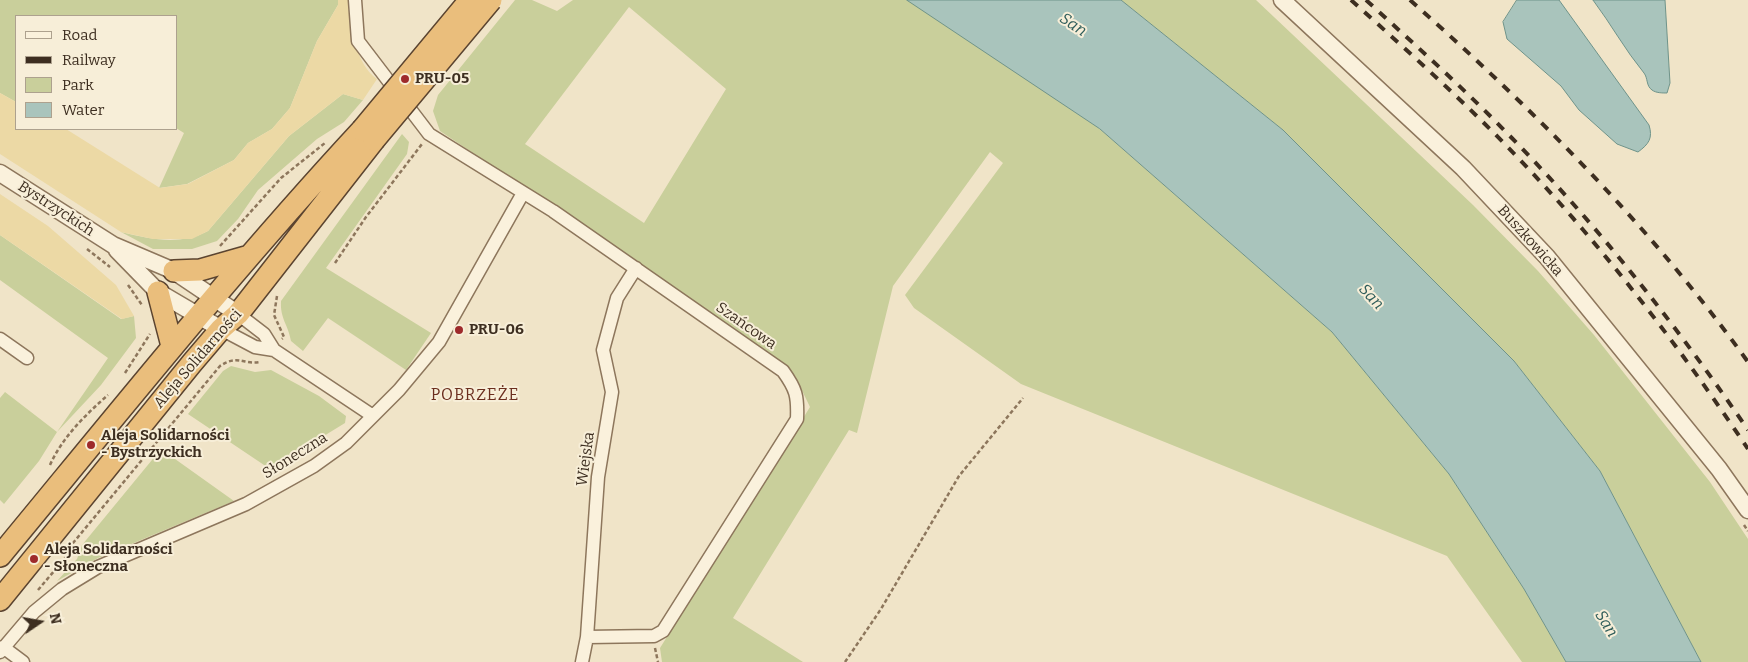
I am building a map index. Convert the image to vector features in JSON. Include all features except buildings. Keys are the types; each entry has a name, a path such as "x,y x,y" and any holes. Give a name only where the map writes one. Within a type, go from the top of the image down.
{"highway":[{"path":"368,135 470,0"},
{"path":"368,135 491,0"},
{"name":"Aleja Solidarności","path":"0,556 172,346 249,256 368,135"},
{"name":"Aleja Solidarności","path":"0,600 221,329 238,314 368,135"},
{"path":"174,271 200,270 249,256"},
{"path":"158,292 172,346"}],"street":[{"path":"355,0 358,41 429,134"},
{"name":"Buszkowicka","path":"1282,0 1463,168 1547,257 1719,469 1745,516"},
{"name":"Szańcowa","path":"429,134 523,193 636,268 783,371 795,387 798,402 797,419 663,631 654,636 588,637"},
{"name":"Bystrzyckich","path":"0,172 112,245"},
{"name":"Słoneczna","path":"2,649 34,612 62,589 98,567 246,504 279,487 346,443 399,390 439,342 523,193"},
{"path":"112,245 158,292 255,347 274,350"},
{"path":"112,245 174,271 264,334 274,350 373,416"},
{"name":"Wiejska","path":"582,662 588,637 598,478 612,392 603,350 617,298 636,268"},
{"path":"0,339 27,358"},
{"path":"2,649 24,662"}],"path":[{"path":"334,263 366,217 429,134"},
{"path":"81,243 115,271"},
{"path":"126,283 145,310"},
{"path":"36,592 66,557 73,543 220,366 229,360 239,359 254,363 265,362 284,336 274,315 275,298 281,290"},
{"path":"845,662 881,609 960,476 1023,398"},
{"path":"1745,516 1748,531"}],"green space":[{"path":"0,0 338,0 338,5 317,41 290,108 272,129 248,143 234,160 187,184 159,188 184,133 178,129 178,15 15,15 15,101 0,93"},
{"path":"515,0 532,0 557,11 573,0 907,0 922,8 1100,129 1332,332 1449,474 1524,589 1566,662 1522,662 1447,556 1021,384 914,308 905,295 1003,163 990,152 893,286 857,433 849,430 733,618 803,662 662,662 660,648 810,407 795,376 624,254 440,131 433,111 438,95","holes":["629,7 726,89 644,223 525,144"]},
{"path":"1121,0 1256,0 1473,205 1538,271 1594,335 1710,482 1748,539 1748,662 1701,662 1600,471 1514,361 1283,130"},
{"path":"343,94 363,100 344,122 317,139 258,190 238,219 217,241 192,249 153,249 121,232 154,239 176,240 197,236 208,231 289,136"},
{"path":"402,134 409,142 407,154 326,268 431,333 406,370 328,318 303,351 291,341 283,317 281,301"},
{"path":"0,235 121,319 134,316 136,338 101,385 57,432 108,358 0,280"},
{"path":"231,366 255,372 271,370 319,396 346,416 345,423 270,469 188,414 223,371"},
{"path":"5,392 57,432 39,461 4,504 0,500 0,398"},
{"path":"161,449 234,501 98,558 57,581 77,559 82,545"}],"sand":[{"path":"338,0 349,0 350,20 355,43 364,64 377,79 363,100 343,94 289,136 208,231 192,239 153,239 121,232 0,154 0,93 15,101 15,130 68,130 160,188 188,184 234,160 248,143 272,129 290,108 317,41 338,5"},
{"path":"0,194 48,226 116,285 134,316 122,319 0,235"}],"water":[{"name":"San","path":"907,0 1121,0 1283,130 1514,361 1600,471 1701,662 1566,662 1524,589 1449,474 1332,332 1100,129"},
{"path":"1517,0 1559,0 1649,125 1650,137 1642,149 1638,152 1617,144 1579,110 1561,86 1507,39 1503,22"},
{"path":"1593,0 1665,0 1670,83 1667,93 1657,92 1650,88 1644,73"}],"railway":[{"path":"1351,0 1478,117 1564,208 1660,325 1748,449"},
{"path":"1366,0 1487,113 1538,165 1602,237 1663,312 1748,430"},
{"path":"1410,0 1546,127 1589,172 1672,264 1748,362"}],"place":[{"name":"PRU-05","path":"405,79"},
{"name":"PRU-06","path":"459,330"},
{"name":"Aleja Solidarności - Bystrzyckich","path":"91,445"},
{"name":"Aleja Solidarności - Słoneczna","path":"34,559"}],"district":[{"name":"POBRZEŻE","path":"475,396"}]}
